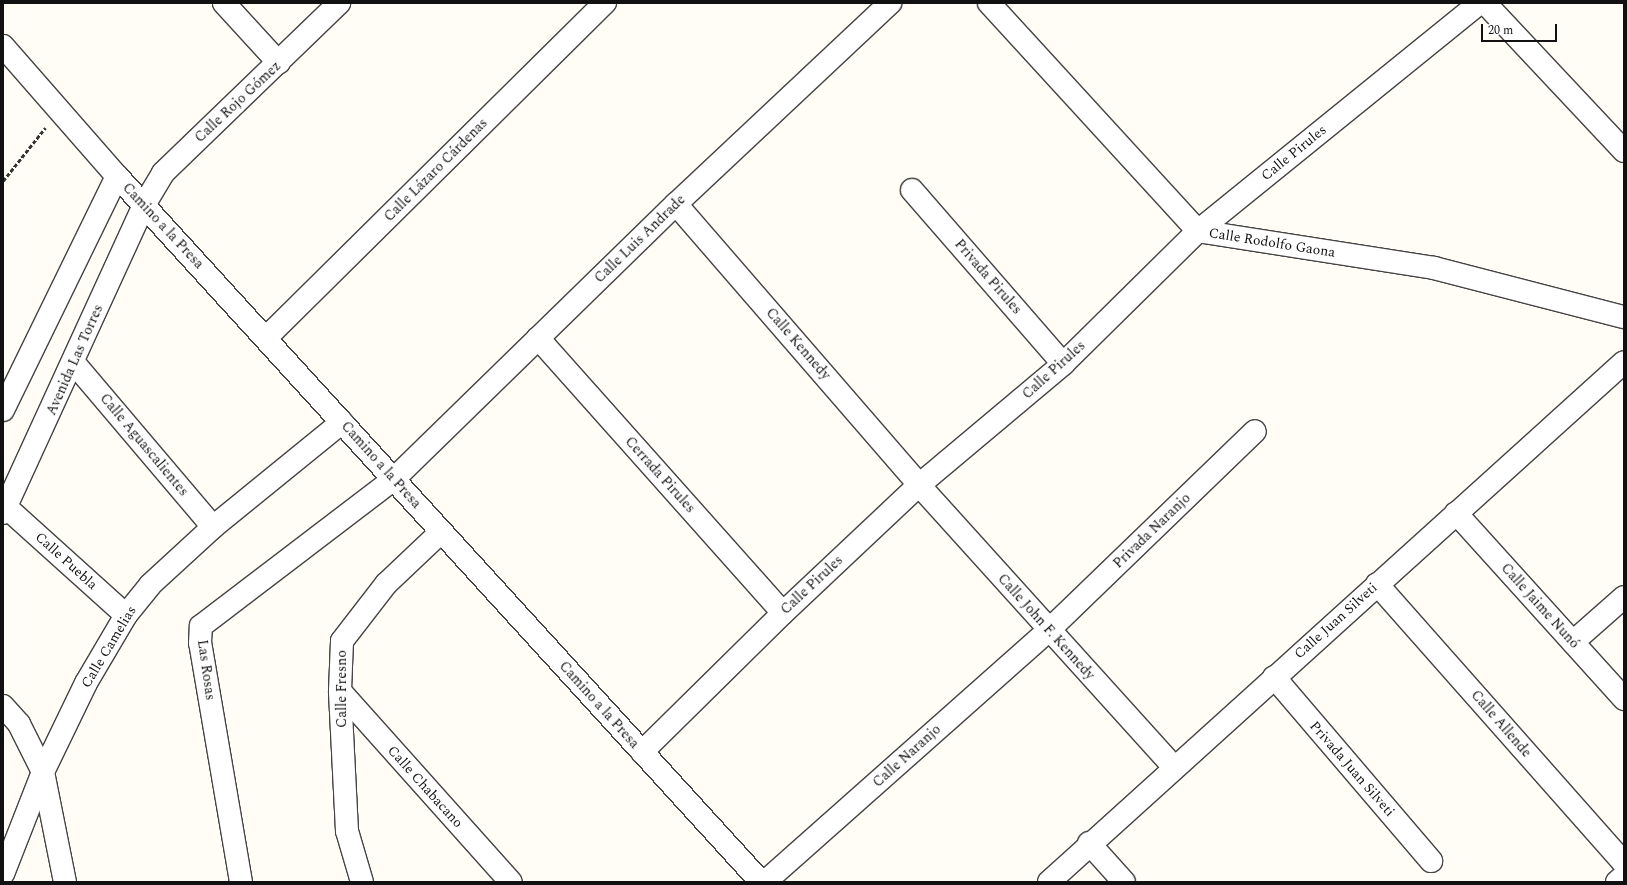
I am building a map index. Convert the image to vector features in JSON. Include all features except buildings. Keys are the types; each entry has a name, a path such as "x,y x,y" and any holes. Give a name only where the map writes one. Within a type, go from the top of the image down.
{"street":[{"path":"224,3 279,63"},
{"name":"Calle Rojo Gómez","path":"144,205 163,173 279,63 339,3"},
{"name":"Calle Lázaro Cárdenas","path":"266,338 605,3"},
{"name":"Calle Luis Andrade","path":"394,479 676,204 890,3"},
{"name":"Calle Rodolfo Gaona","path":"988,3 1198,231 1434,268 1624,317"},
{"name":"Calle Pirules","path":"642,752 782,613 919,485 1063,364 1198,231 1480,3"},
{"path":"1485,3 1624,151"},
{"name":"Camino a la Presa","path":"3,46 60,109 117,176 761,882"},
{"path":"3,410 117,176"},
{"name":"Privada Pirules","path":"912,190 1063,364"},
{"name":"Calle Kennedy","path":"676,204 919,485"},
{"name":"Avenida Las Torres","path":"5,510 74,362 144,205"},
{"name":"Cerrada Pirules","path":"538,338 782,613"},
{"name":"Calle Aguascalientes","path":"74,362 213,527"},
{"name":"Calle Juan Silveti","path":"1049,882 1089,843 1624,362"},
{"name":"Calle Camelias","path":"3,874 43,772 86,683 126,615 150,585 213,527 342,422"},
{"name":"Privada Naranjo","path":"1048,630 1255,431"},
{"name":"Las Rosas","path":"241,882 200,643 201,626 394,479"},
{"name":"Calle John F. Kennedy","path":"919,485 1048,630 1174,767"},
{"name":"Calle Puebla","path":"5,510 126,615"},
{"name":"Calle Jaime Nunó","path":"1456,513 1624,699"},
{"name":"Calle Fresno","path":"362,882 347,831 340,691 342,641 386,584 441,532"},
{"name":"Calle Allende","path":"1377,584 1624,863"},
{"path":"1573,642 1624,597"},
{"name":"Calle Naranjo","path":"765,882 1048,630"},
{"name":"Privada Juan Silveti","path":"1274,677 1431,861"},
{"name":"Calle Chabacano","path":"340,691 511,882"},
{"path":"3,706 19,724 43,772 66,882"},
{"path":"1089,843 1124,882"},
{"path":"1617,882 1624,876"}],"path":[{"path":"3,181 60,109"}]}
